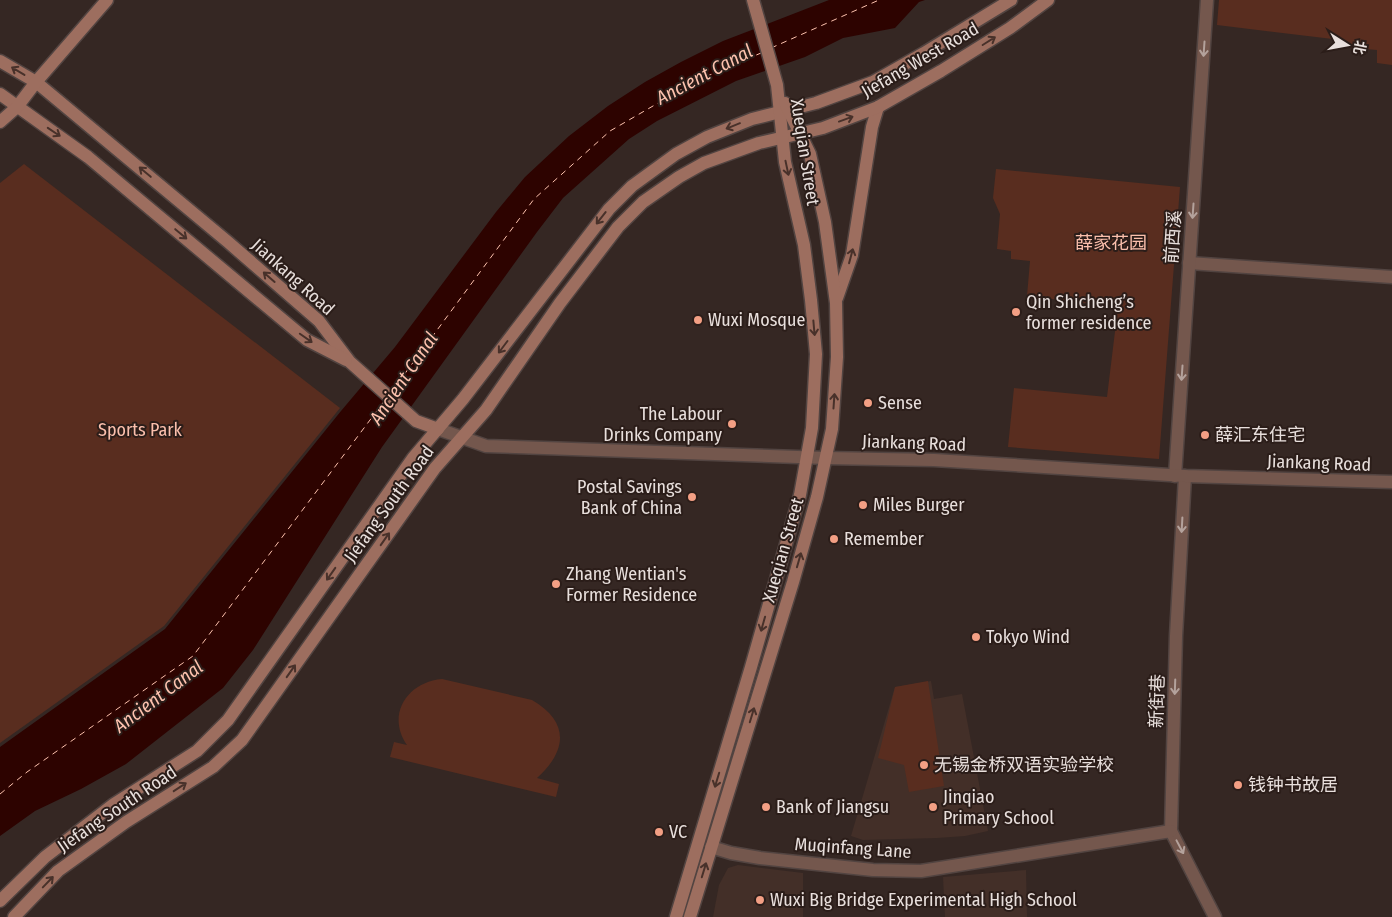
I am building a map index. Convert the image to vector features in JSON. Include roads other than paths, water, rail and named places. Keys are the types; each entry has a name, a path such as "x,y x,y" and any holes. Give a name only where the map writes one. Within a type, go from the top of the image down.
{"main road":[{"path":"0,122 17,107 36,82 108,0"},
{"name":"Xueqian Street","path":"676,917 800,496 812,428 816,354 804,245 785,162 782,137 784,111 752,0"},
{"name":"Jiefang West Road","path":"784,111 816,103 873,82 1011,0"},
{"name":"Jiefang West Road","path":"800,133 823,128 878,107 987,42 1048,0"},
{"name":"Jiankang Road","path":"0,61 36,82 228,242 319,321 350,362"},
{"name":"Jiankang Road","path":"0,94 88,157 307,340 350,362"},
{"path":"836,303 852,255 872,128 878,107"},
{"name":"Xueqian Street","path":"690,917 793,582 817,497 832,429 837,356 836,303 825,222 810,154 800,133 784,111"},
{"name":"Jiefang South Road","path":"0,901 45,857 114,804 197,751 228,720 414,458 463,399 609,209 632,186 676,154 707,137 752,118 784,111"},
{"name":"Jiefang South Road","path":"14,917 58,871 126,822 213,767 242,740 435,468 486,410 560,303 618,228 643,202 679,177 704,163 759,143 800,133"},
{"path":"350,362 416,421 438,429"}],"street":[{"name":"前西溪","path":"1180,476 1189,263 1207,0"},
{"path":"1189,263 1392,277"},
{"name":"Jiankang Road","path":"438,429 486,446 934,460 1180,476 1392,482"},
{"name":"新街巷","path":"1180,476 1171,831 1215,917"},
{"name":"Muqinfang Lane","path":"711,847 760,858 873,870 921,871 1171,831"}],"water":[{"name":"Ancient Canal","path":"829,0 925,0 919,2 895,28 843,38 805,57 736,81 657,121 629,139 563,198 382,447 253,650 223,688 126,764 81,789 35,811 0,836 0,747 165,629 395,347 496,212 525,177 569,136 608,106 645,82 723,41"}],"place":[{"name":"Qin Shicheng’s former residence","path":"1016,312"},
{"name":"Wuxi Mosque","path":"698,320"},
{"name":"Sense","path":"868,403"},
{"name":"The Labour Drinks Company","path":"732,424"},
{"name":"薛汇东住宅","path":"1205,435"},
{"name":"Postal Savings Bank of China","path":"692,497"},
{"name":"Miles Burger","path":"863,505"},
{"name":"Remember","path":"834,539"},
{"name":"Zhang Wentian's Former Residence","path":"556,584"},
{"name":"Tokyo Wind","path":"976,637"},
{"name":"无锡金桥双语实验学校","path":"924,765"},
{"name":"钱钟书故居","path":"1238,785"},
{"name":"Bank of Jiangsu","path":"766,807"},
{"name":"Jinqiao Primary School","path":"933,807"},
{"name":"VC","path":"659,832"},
{"name":"Wuxi Big Bridge Experimental High School","path":"760,900"}],"park label":[{"name":"薛家花园","path":"1111,243"},
{"name":"Sports Park","path":"140,430"}]}
